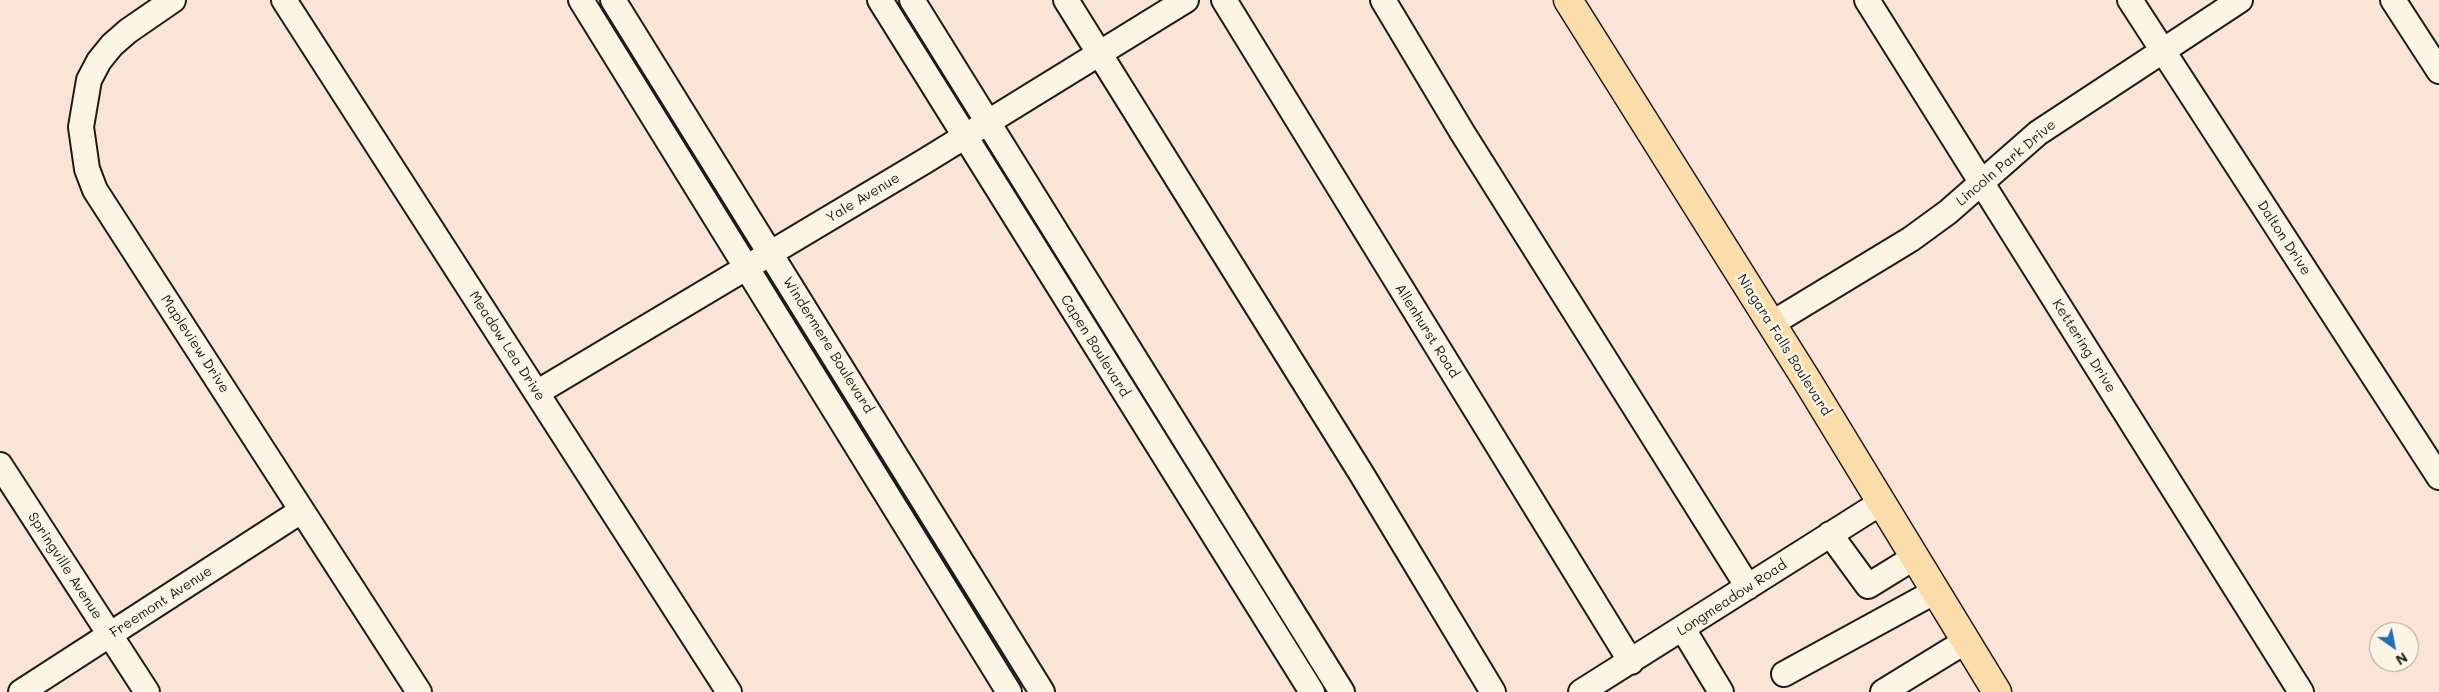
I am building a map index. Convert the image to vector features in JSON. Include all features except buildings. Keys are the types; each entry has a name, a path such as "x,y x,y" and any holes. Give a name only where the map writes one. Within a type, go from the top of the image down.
{"main road":[{"name":"Niagara Falls Boulevard","path":"1568,0 1772,324 1997,692"}],"street":[{"name":"Mapleview Drive","path":"173,0 128,31 112,45 99,61 89,80 81,127 87,169 95,190 419,692"},
{"name":"Meadow Lea Drive","path":"284,0 538,392 729,692"},
{"name":"Windermere Boulevard","path":"581,0 1009,692"},
{"name":"Capen Boulevard","path":"880,0 1312,692"},
{"name":"Capen Boulevard","path":"912,0 1342,692"},
{"path":"1066,0 1361,473 1493,692"},
{"name":"Yale Avenue","path":"538,392 964,137 1186,0"},
{"name":"Allenhurst Road","path":"1224,0 1631,662"},
{"path":"1383,0 1488,174 1748,587"},
{"name":"Kettering Drive","path":"1867,0 2301,692"},
{"name":"Dalton Drive","path":"2130,0 2439,477"},
{"name":"Lincoln Park Drive","path":"1772,324 1911,239 1948,212 2038,133 2240,0"},
{"path":"2393,0 2439,71"},
{"name":"Windermere Boulevard","path":"616,5 771,252 1042,692"},
{"path":"597,25 616,5"},
{"path":"1173,470 1195,456"},
{"name":"Springville Avenue","path":"0,465 146,692"},
{"path":"892,501 915,486"},
{"name":"Longmeadow Road","path":"1580,692 1631,662 1882,502"},
{"name":"Freemont Avenue","path":"21,692 301,511"},
{"path":"1830,534 1868,586 1915,557"},
{"path":"1784,674 1936,591"},
{"path":"1683,629 1721,692"},
{"path":"1883,692 1966,641"}],"green space":[{"path":"894,0 901,0 968,109 966,111 962,110"},
{"path":"617,29 741,227 739,230 735,230 612,33"},
{"path":"992,147 1177,448 1172,447 987,150"},
{"path":"780,290 899,481 897,484 894,485 775,294"},
{"path":"1194,476 1332,692 1325,692 1193,480"},
{"path":"914,504 1026,686 1024,688 1018,688 908,508"}]}
